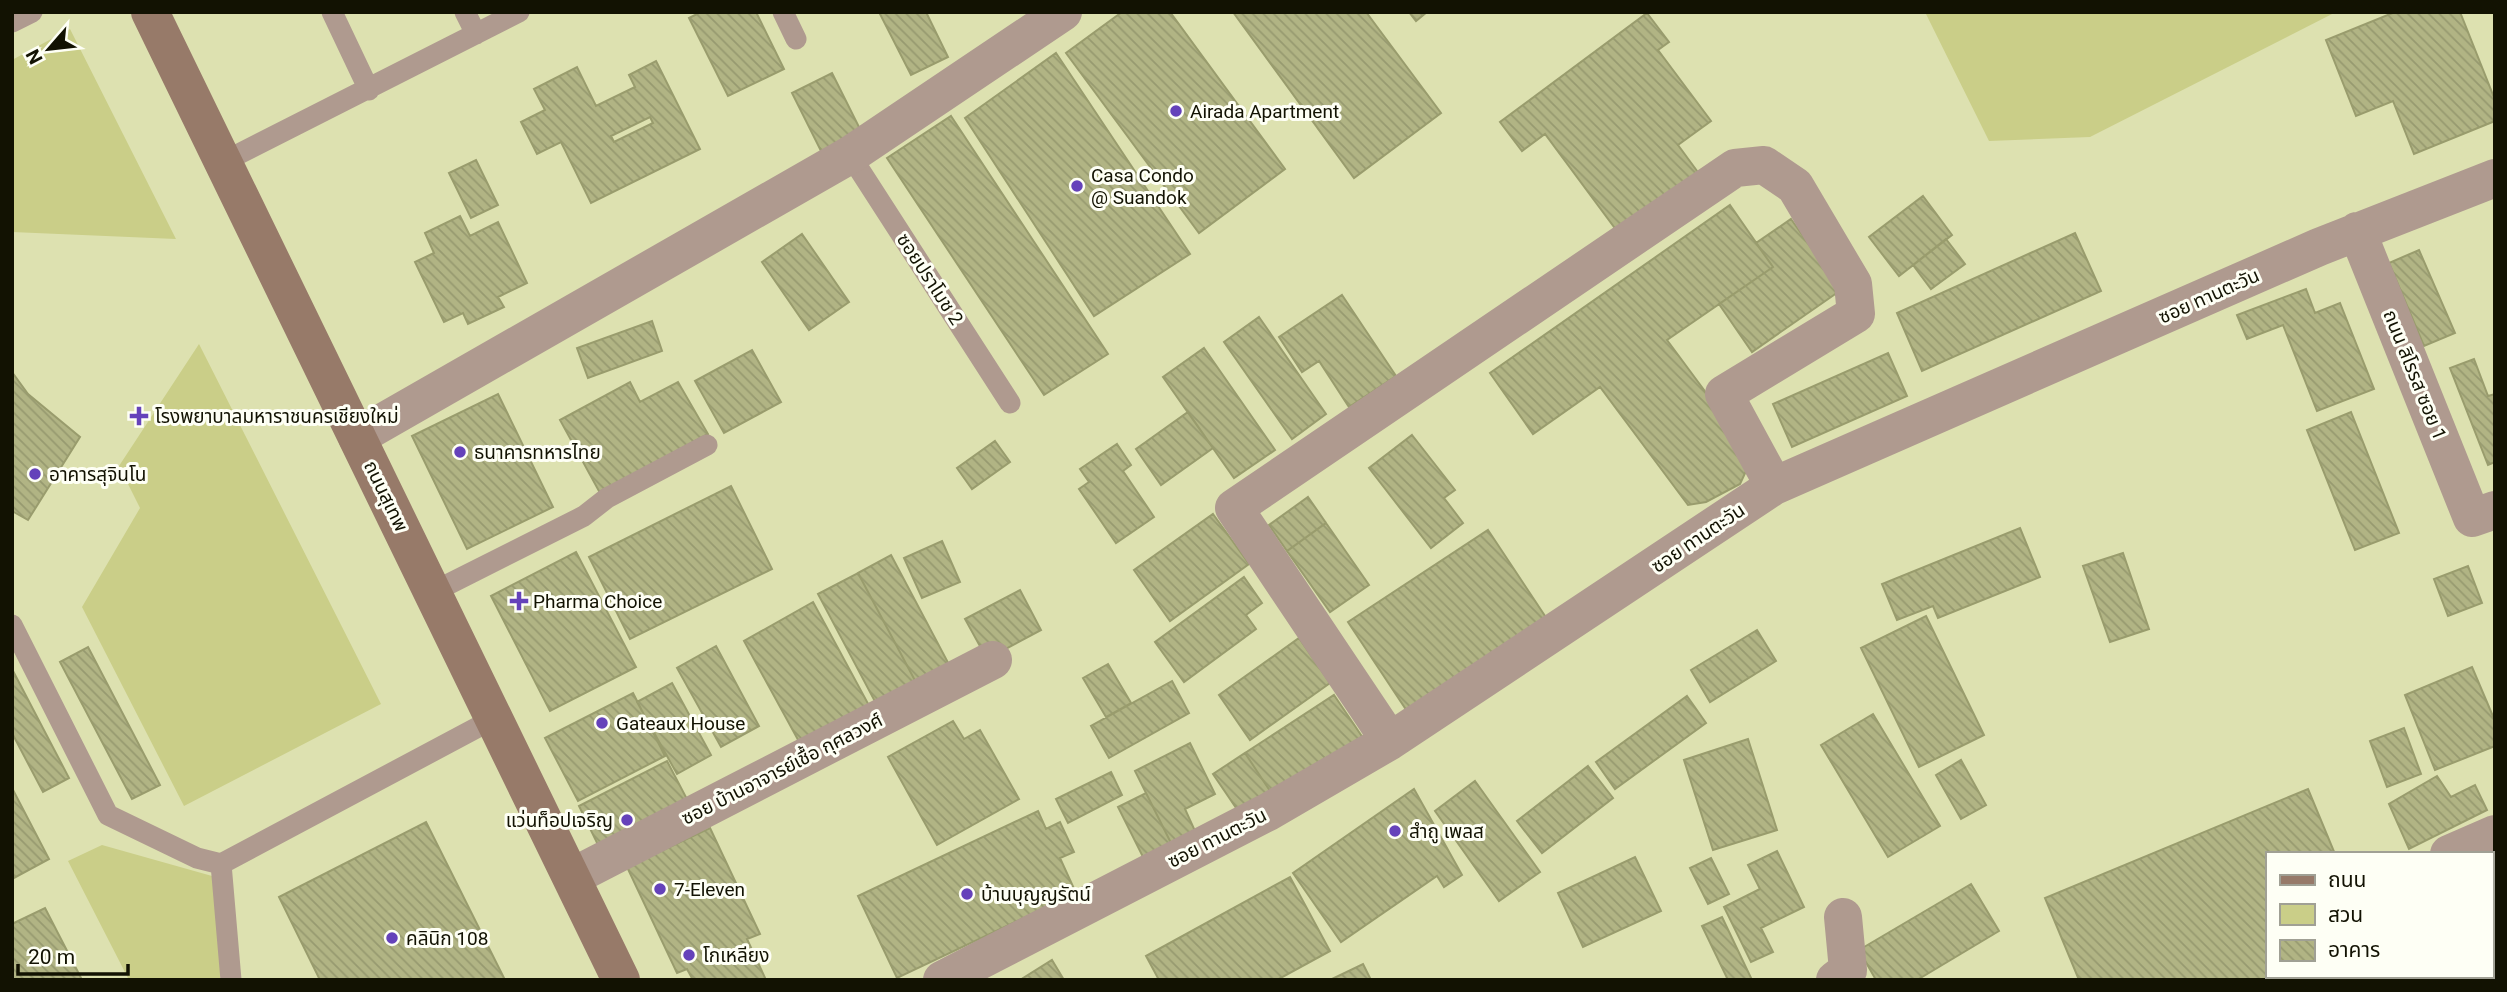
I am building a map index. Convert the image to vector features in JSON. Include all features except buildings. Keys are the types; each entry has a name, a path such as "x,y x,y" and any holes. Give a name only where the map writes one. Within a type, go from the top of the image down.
{"main road":[{"name":"ถนนสุเทพ","path":"150,12 621,980"}],"street":[{"path":"357,437 850,155 1063,12"},
{"path":"1390,741 1234,508 1735,168 1764,165 1795,187 1853,284 1856,314 1724,394 1774,486"},
{"name":"ซอย ทานตะวัน","path":"943,980 1268,812 1390,741 1774,486 2357,231 2495,178"},
{"name":"ถนน สิโรรส ซอย 1","path":"2357,231 2484,514"},
{"name":"ซอย บ้านอาจารย์เชื้อ กุศลวงศ์","path":"572,877 993,660"},
{"path":"2454,852 2495,834"},
{"path":"1835,980 1848,970 1843,917"}],"lane":[{"path":"12,22 32,12"},
{"path":"332,12 369,90"},
{"path":"465,12 475,34"},
{"path":"223,162 519,12"},
{"path":"783,12 796,39"},
{"name":"ซอยปราโมช 2","path":"850,155 1010,402"},
{"path":"433,592 584,516 607,498 707,444"},
{"path":"12,625 108,815 197,858 221,864 495,718"},
{"path":"221,864 231,980"}],"green space":[{"path":"1925,12 2336,12 2090,137 1989,141"},
{"path":"70,29 176,239 12,232 12,60"},
{"path":"199,344 381,704 184,806 82,607 140,508 119,466"},
{"path":"102,845 212,876 227,918 220,980 129,980 68,861"}],"place":[{"name":"Airada Apartment","path":"1176,111"},
{"name":"Casa Condo @ Suandok","path":"1077,186"},
{"name":"โรงพยาบาลมหาราชนครเชียงใหม่","path":"139,416"},
{"name":"ธนาคารทหารไทย","path":"460,452"},
{"name":"อาคารสุจินโน","path":"35,474"},
{"name":"Pharma Choice","path":"519,601"},
{"name":"Gateaux House","path":"602,723"},
{"name":"แว่นท็อปเจริญ","path":"627,820"},
{"name":"สำถู เพลส","path":"1395,831"},
{"name":"7-Eleven","path":"660,889"},
{"name":"บ้านบุญญรัตน์","path":"967,894"},
{"name":"คลินิก 108","path":"392,938"},
{"name":"โกเหลียง","path":"689,955"}]}
